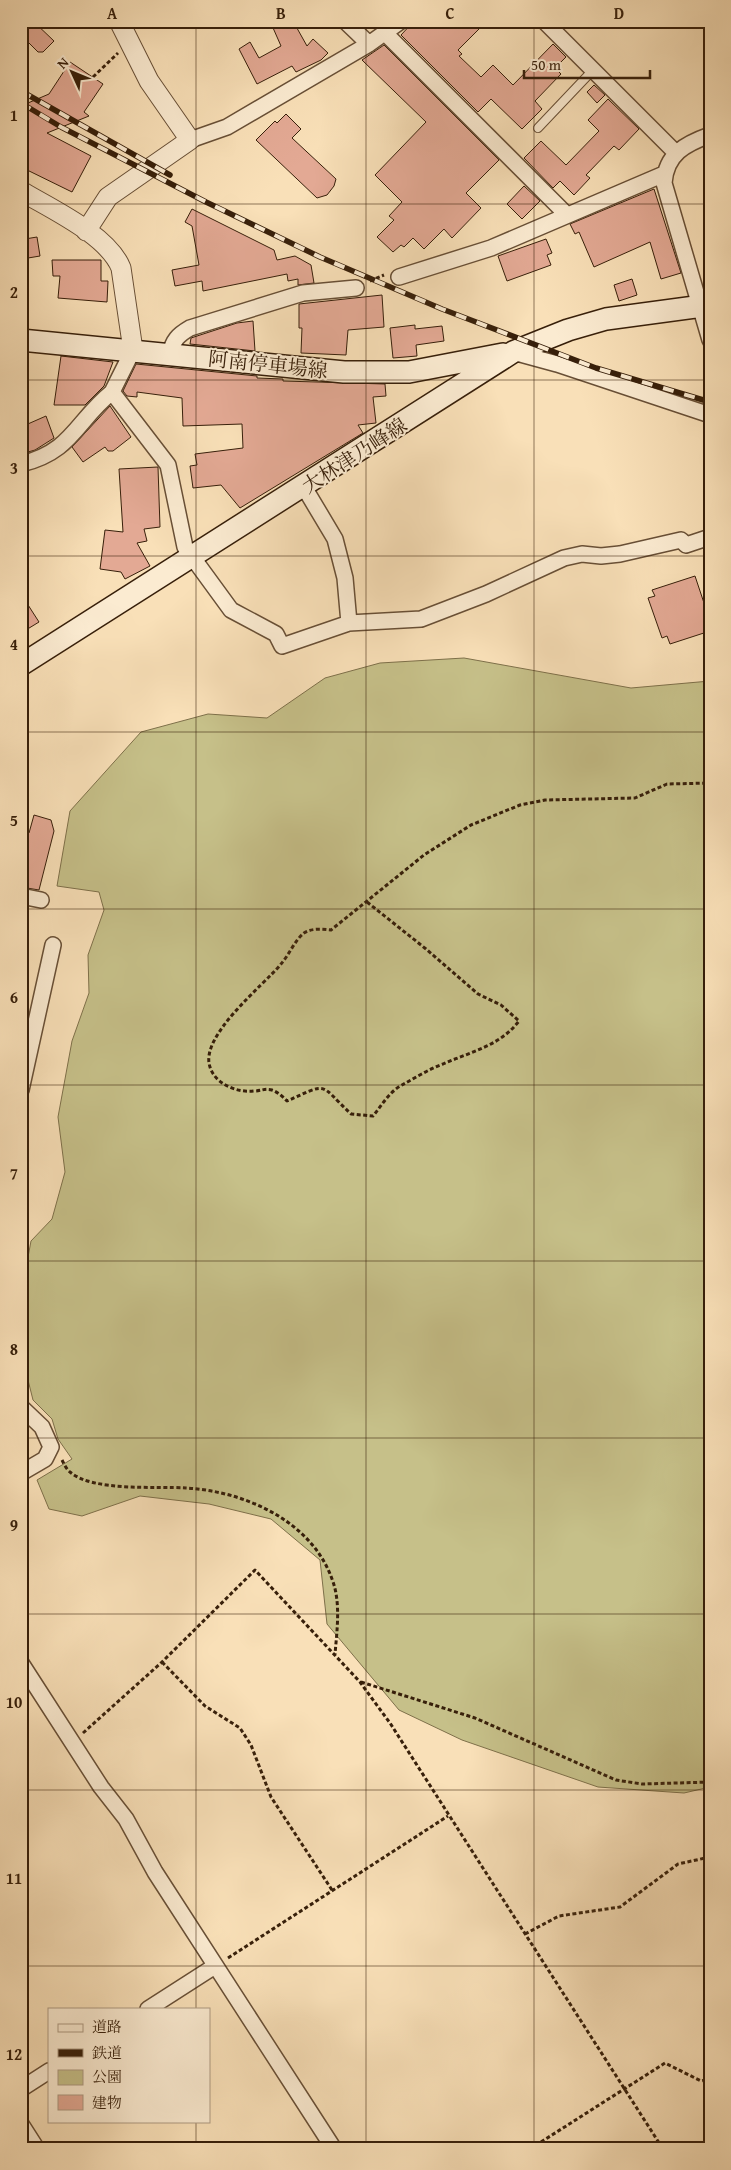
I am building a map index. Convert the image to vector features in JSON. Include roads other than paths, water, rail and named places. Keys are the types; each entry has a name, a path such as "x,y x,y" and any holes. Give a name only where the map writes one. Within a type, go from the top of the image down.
{"main road":[{"name":"大林津乃峰線","path":"21,665 304,487 513,352 568,330 606,319 705,306"},
{"name":"阿南停車場線","path":"21,340 344,372 409,372 513,352"}],"street":[{"path":"119,21 149,81 190,140"},
{"path":"345,21 369,44"},
{"path":"86,231 108,197 190,140 227,127 369,44 401,21"},
{"path":"544,21 676,153"},
{"path":"385,33 567,215"},
{"path":"710,136 686,144 669,161 664,174 664,183 705,306 710,340"},
{"path":"399,277 491,248 664,174"},
{"path":"21,191 86,231 117,257 121,268 133,350 112,392 101,401 57,450 34,461 21,464"},
{"path":"170,354 178,334 190,328 303,293 356,288"},
{"path":"513,352 557,364 710,415"},
{"path":"112,392 168,464 182,539 192,557 232,610 276,634 282,646 349,623 420,620 486,594 564,558 582,554 602,556 620,554 681,540 686,545 710,536"},
{"path":"304,487 335,539 345,578 349,623"},
{"path":"21,896 41,900"},
{"path":"21,1090 52,945"},
{"path":"21,1407 42,1427 51,1447 45,1459 21,1474"},
{"path":"21,1663 101,1787 126,1819 155,1872 334,2149"},
{"path":"150,2008 215,1966"},
{"path":"21,2088 48,2072"},
{"path":"21,2124 37,2149"}],"lane":[{"path":"538,128 593,70"}],"railway":[{"path":"21,91 170,175"},
{"path":"21,103 61,127 206,202 320,257 442,309 596,368 710,402"}]}
